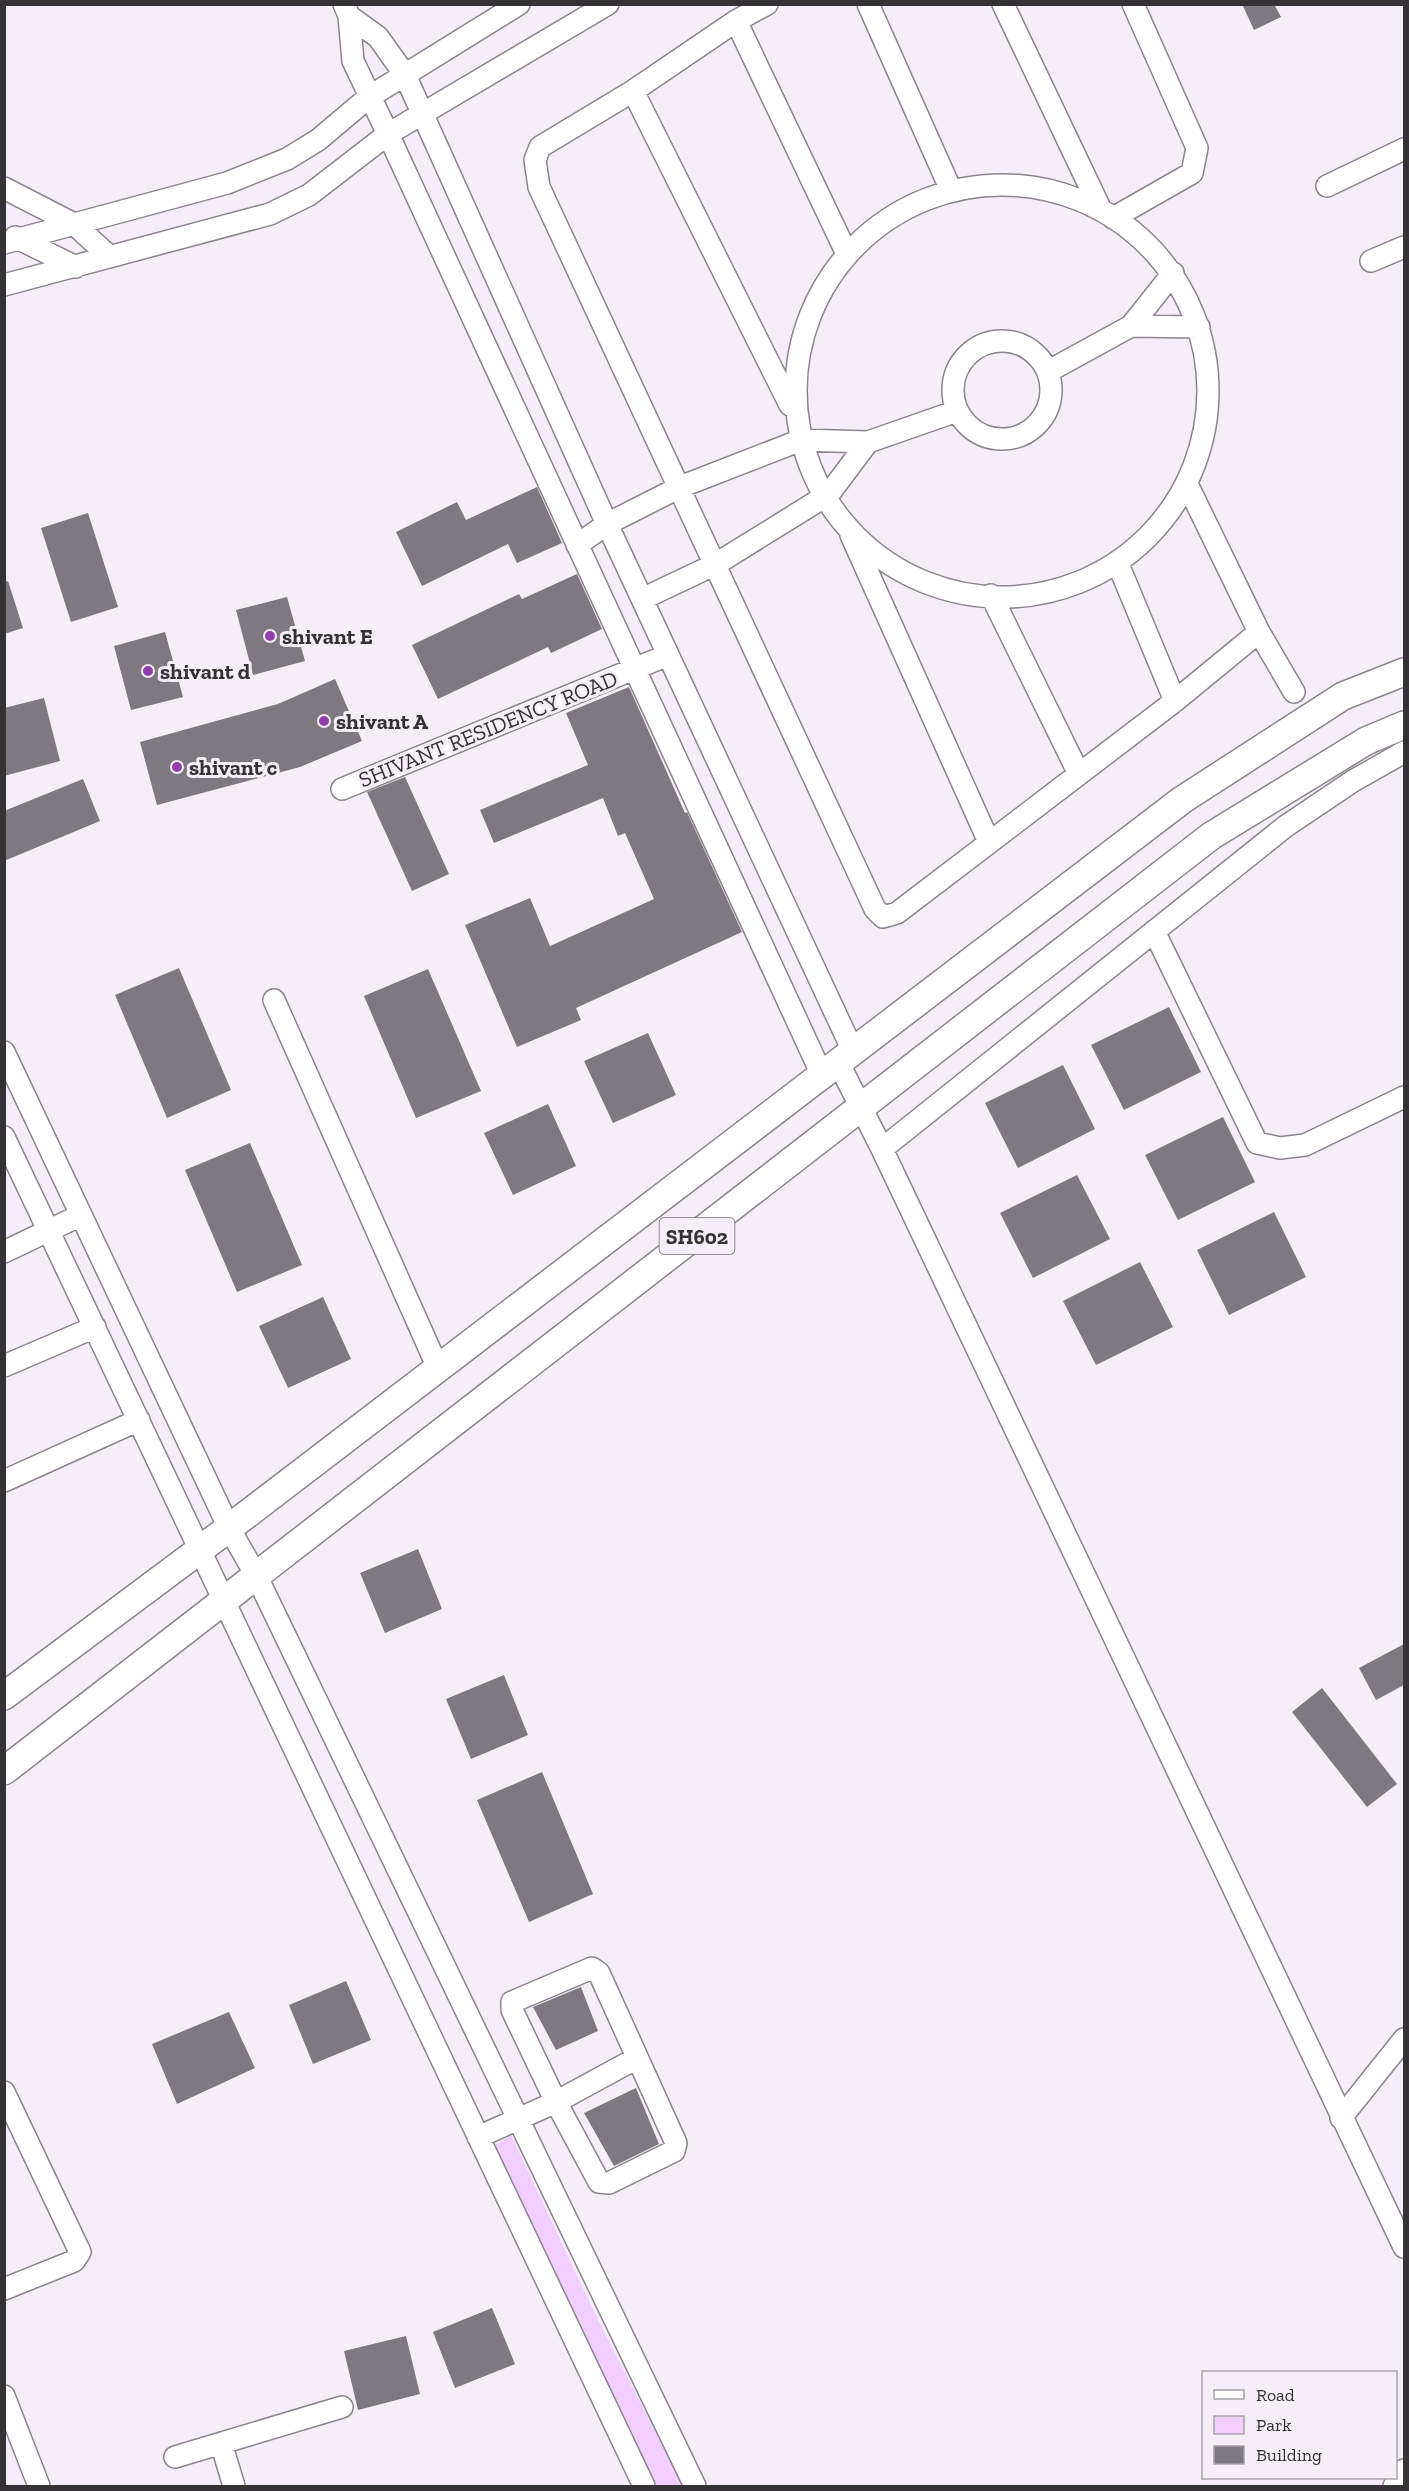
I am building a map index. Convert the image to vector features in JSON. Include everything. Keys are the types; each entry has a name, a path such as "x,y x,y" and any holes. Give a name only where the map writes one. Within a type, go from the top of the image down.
{"main road":[{"name":"SH602","path":"4,1695 229,1528 1182,800 1343,696 1404,672"},
{"name":"SH602","path":"4,1771 1211,836 1366,741 1404,725"}],"street":[{"path":"9,238 74,224 227,183 262,171 318,140 369,98 519,4"},
{"path":"4,285 270,214 309,195 388,134 608,4"},
{"path":"767,4 736,21 633,91 540,147 535,159 539,187 875,909 884,917 897,913 1175,701 1259,632"},
{"path":"868,4 950,189"},
{"path":"1003,4 1107,214"},
{"path":"1107,214 1192,173 1197,154 1197,148 1133,4"},
{"path":"347,10 378,37 405,75 668,655 838,1063"},
{"path":"347,10 353,61 369,98 388,134 634,670 862,1107 1404,2247"},
{"path":"736,21 847,254"},
{"path":"633,91 790,405 801,440 850,532 989,842"},
{"path":"1327,186 1404,149"},
{"path":"790,405 802,332 826,283 847,254 890,218 950,189 1022,185 1067,196 1107,214 1136,232 1173,273 1199,327 1208,379 1205,432 1188,486 1148,539 1118,564 1094,577 1030,596 964,594 902,572 850,532"},
{"path":"4,188 74,224 110,257"},
{"path":"9,238 76,267"},
{"path":"1371,261 1404,247"},
{"path":"1049,370 1131,326 1173,273"},
{"path":"1131,326 1199,327"},
{"path":"998,340 1021,344 1040,357 1049,370 1052,387 1050,404 1043,419 1030,431 1015,438 997,439 981,435 967,425 957,411 953,396 953,380 959,365 969,353 982,344 998,340"},
{"path":"577,544 607,524 680,487 801,440 868,442 957,411"},
{"path":"642,599 716,564 829,494 868,442"},
{"path":"1188,486 1259,632 1293,692"},
{"path":"1118,564 1175,701"},
{"path":"991,595 1079,774"},
{"name":"SHIVANT RESIDENCY ROAD","path":"342,789 668,655"},
{"path":"882,1149 1286,826 1353,781 1404,752"},
{"path":"1154,931 1257,1143 1280,1148 1305,1145 1404,1097"},
{"path":"274,1000 438,1368"},
{"path":"4,1052 229,1528 257,1577 695,2487"},
{"path":"5,1141 644,2487"},
{"path":"4,1252 81,1215"},
{"path":"4,1366 95,1327"},
{"path":"4,1481 139,1420"},
{"path":"592,1968 599,1973 676,2143 674,2151 609,2183 599,2182 556,2102 512,2010 512,2002 592,1968"},
{"path":"1341,2118 1404,2039"},
{"path":"478,2137 556,2102 637,2058"},
{"path":"4,2092 80,2252 74,2261 4,2289"},
{"path":"4,2396 39,2487"},
{"path":"175,2457 342,2407"},
{"path":"221,2443 234,2487"},
{"path":"1394,2487 1404,2470"}],"green space":[{"path":"511,2135 597,2318 683,2486 654,2486 492,2147"}],"building":[{"path":"1242,4 1274,4 1281,17 1254,30"},
{"path":"537,487 562,543 517,563 508,544 422,586 396,532 457,502 466,520"},
{"path":"88,513 118,607 71,622 41,528"},
{"path":"577,574 602,629 551,653 548,647 438,699 412,645 519,594 522,599"},
{"path":"8,581 23,628 4,634 4,582"},
{"name":"shivant E","path":"287,597 305,661 253,675 236,610"},
{"name":"shivant d","path":"165,632 183,697 131,710 114,646"},
{"path":"335,679 362,741 300,767 157,805 140,742 278,704"},
{"path":"629,687 685,813 687,812 742,932 576,1008 581,1020 517,1047 465,925 530,898 550,946 654,899 625,833 618,836 603,798 494,843 480,810 588,765 566,713"},
{"path":"44,698 60,761 4,776 4,708"},
{"path":"405,777 449,874 412,891 367,792"},
{"path":"83,779 100,821 4,861 4,811"},
{"path":"179,968 231,1090 167,1118 115,995"},
{"path":"428,969 481,1091 416,1118 364,996"},
{"path":"1169,1007 1201,1072 1124,1110 1091,1045"},
{"path":"648,1033 676,1095 613,1123 584,1061"},
{"path":"1063,1065 1095,1129 1018,1168 985,1103"},
{"path":"548,1104 576,1166 513,1195 484,1133"},
{"path":"1223,1117 1255,1182 1178,1220 1145,1155"},
{"path":"250,1143 302,1265 237,1292 185,1170"},
{"path":"1077,1175 1110,1239 1033,1278 1000,1213"},
{"path":"1274,1212 1306,1277 1229,1315 1197,1250"},
{"path":"1140,1262 1173,1327 1096,1365 1063,1301"},
{"path":"323,1297 351,1359 288,1388 259,1326"},
{"path":"418,1549 442,1609 385,1633 360,1573"},
{"path":"1404,1644 1404,1685 1376,1700 1359,1668"},
{"path":"504,1675 528,1735 471,1759 446,1699"},
{"path":"1322,1688 1397,1784 1367,1807 1292,1712"},
{"path":"542,1772 593,1894 529,1922 477,1800"},
{"path":"346,1981 371,2040 313,2064 289,2005"},
{"path":"581,1987 598,2031 556,2050 533,2007"},
{"path":"229,2012 255,2068 177,2104 152,2044"},
{"path":"636,2088 659,2144 614,2166 584,2113"},
{"path":"492,2308 515,2364 455,2388 433,2332"},
{"path":"406,2336 420,2394 358,2410 344,2351"}],"place":[{"name":"shivant E","path":"270,636"},
{"name":"shivant d","path":"148,671"},
{"name":"shivant A","path":"324,721"},
{"name":"shivant c","path":"177,767"}]}
